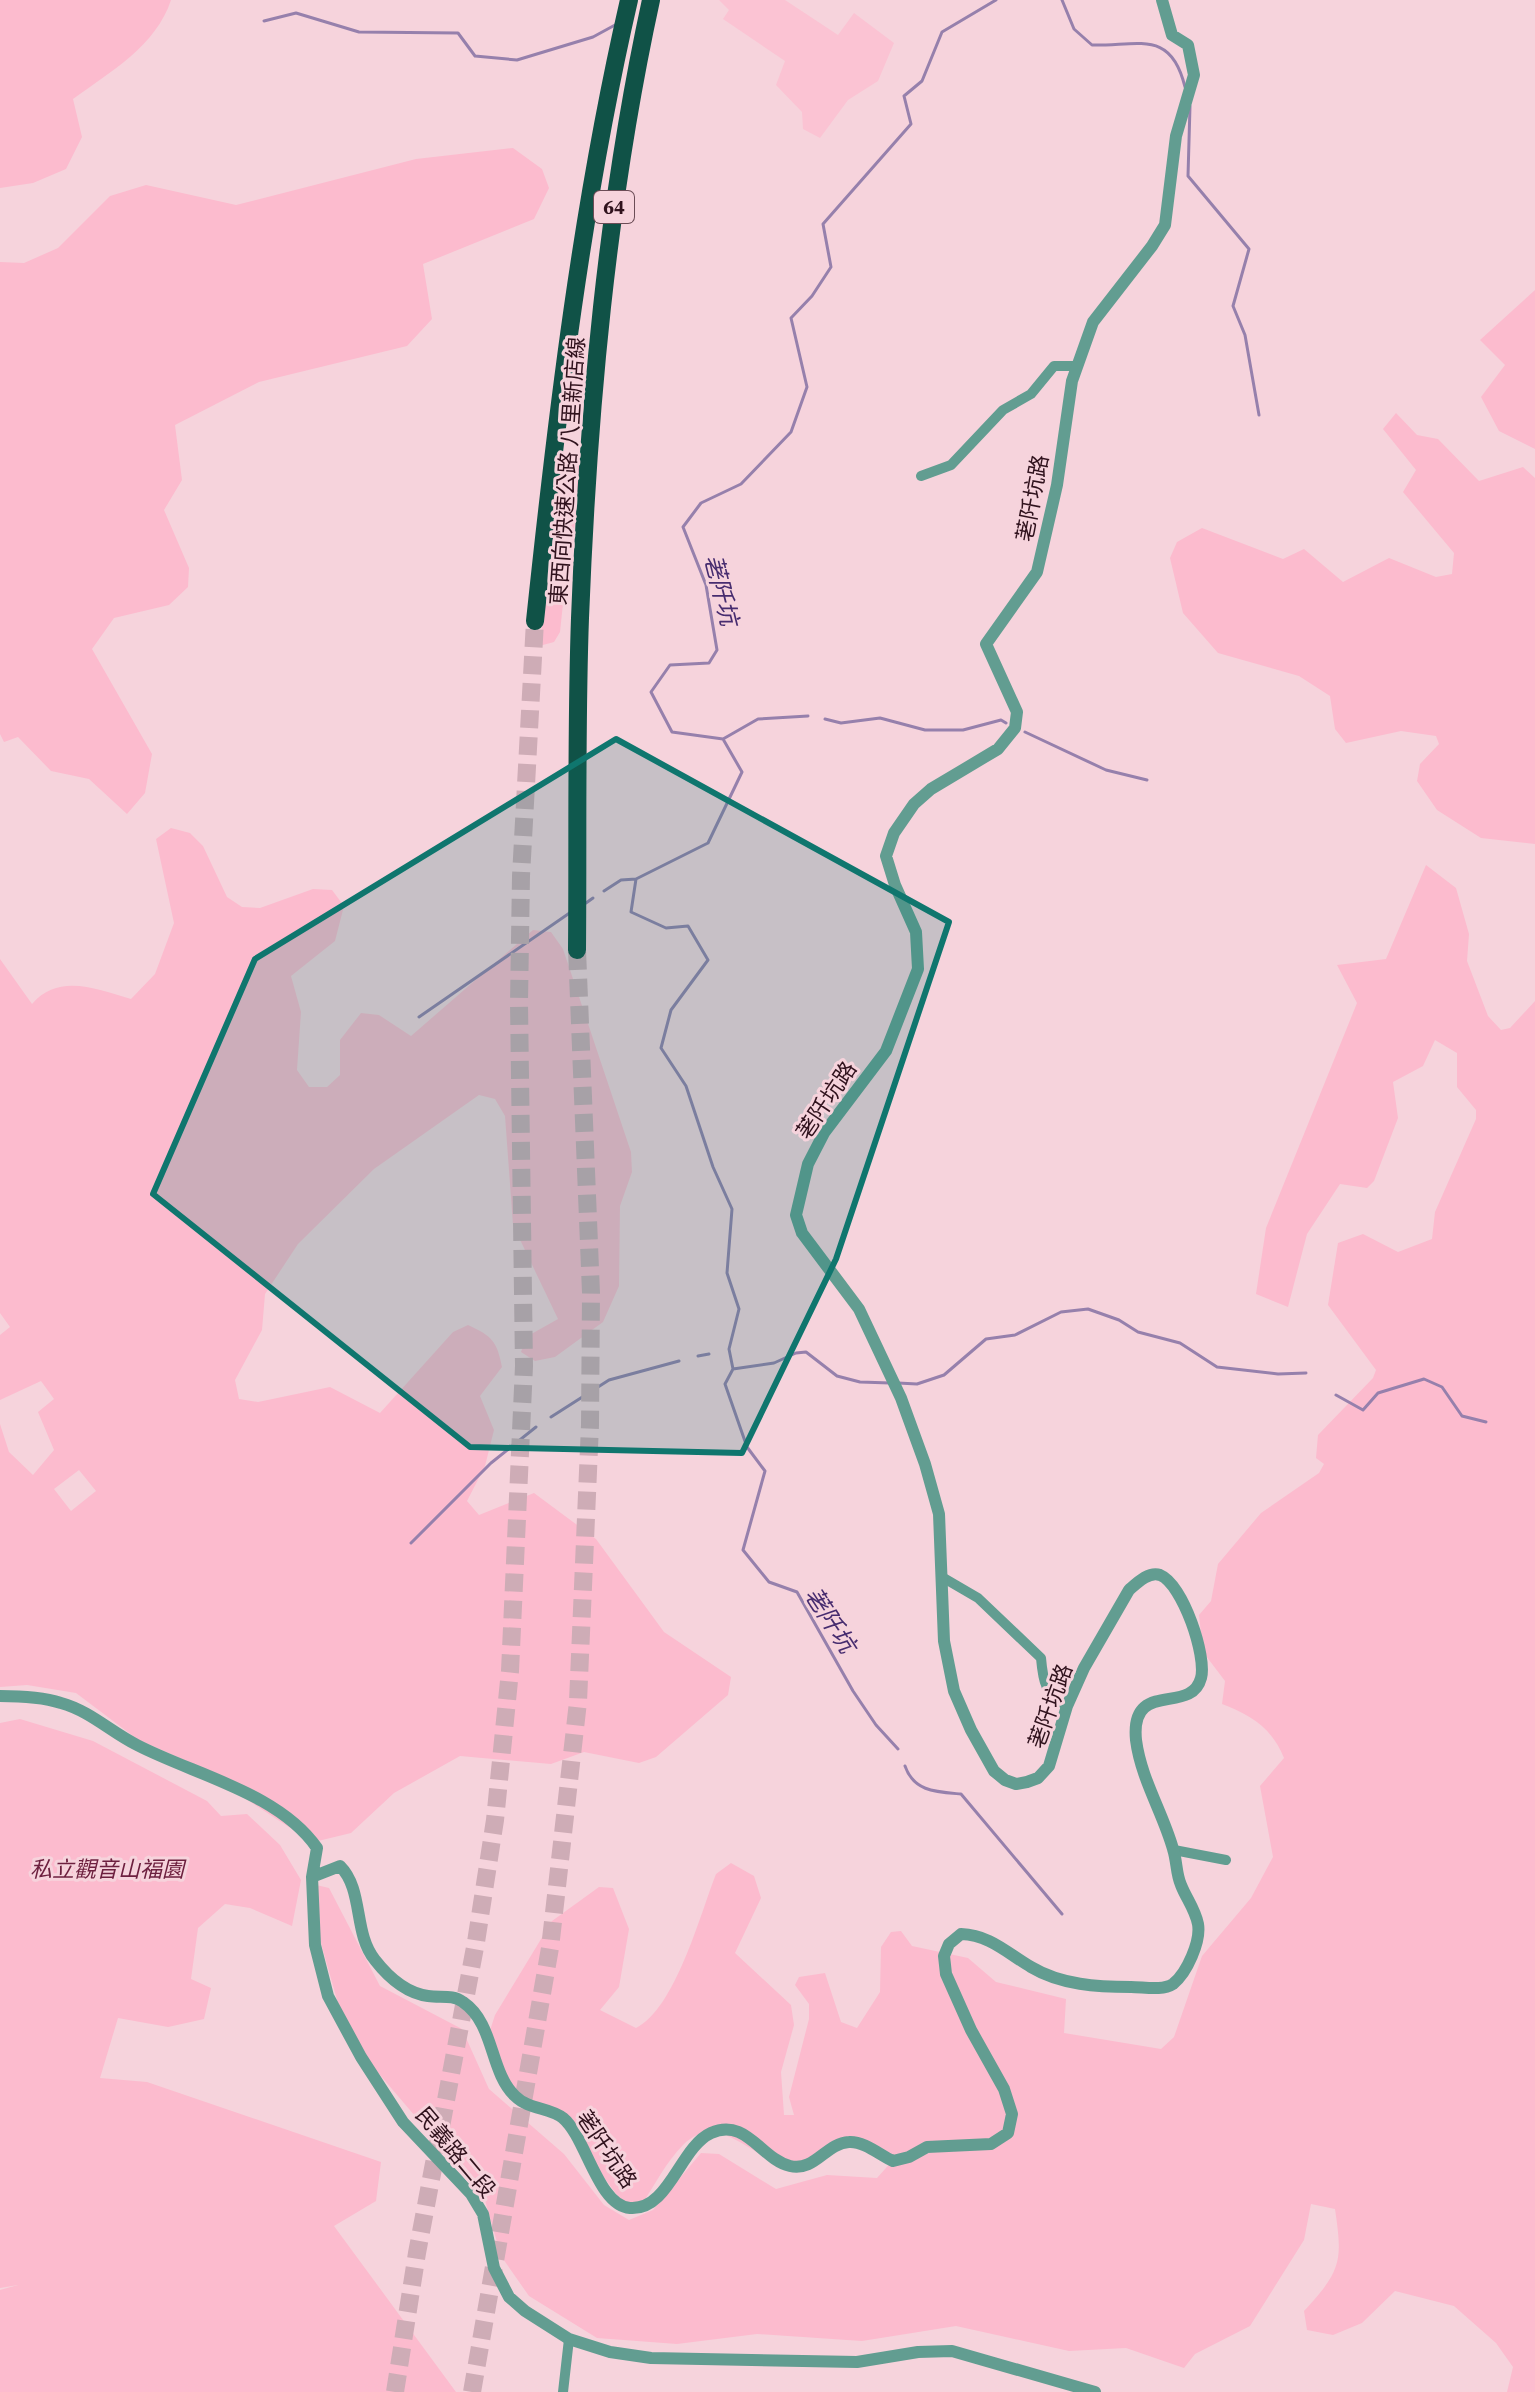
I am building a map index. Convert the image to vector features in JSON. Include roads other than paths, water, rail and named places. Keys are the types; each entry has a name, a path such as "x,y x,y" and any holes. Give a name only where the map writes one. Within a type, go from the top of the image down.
{"highway":[{"name":"東西向快速公路 八里新店線","path":"535,621 568,335 596,155 629,0"},
{"name":"東西向快速公路 八里新店線","path":"577,950 580,618 593,416 615,205 635,71 651,0"}],"street":[{"name":"荖阡坑路","path":"312,1877 340,1866 350,1875 362,1938 372,1957 389,1977 412,1992 449,1996 463,2001 476,2014 502,2078 514,2096 529,2107 562,2117 572,2128 606,2192 618,2204 630,2208 644,2205 664,2192 694,2146 711,2133 726,2130 745,2134 774,2161 793,2167 813,2163 834,2147 849,2142 893,2161 927,2147 991,2144 1008,2133 1012,2114 1004,2089 971,2030 946,1974 944,1956 949,1944 961,1934 978,1934 1033,1968 1064,1980 1098,1987 1165,1988 1175,1982 1187,1965 1199,1927 1194,1909 1180,1884 1174,1850 1141,1765 1136,1724 1140,1712 1149,1702 1182,1696 1195,1690 1202,1676 1188,1610 1170,1582 1160,1575 1150,1574 1129,1590 1084,1668 1067,1706 1049,1766 1038,1778 1016,1784 994,1771 954,1691 944,1641 939,1514 925,1464 896,1388 859,1309 802,1233 796,1215 808,1164 824,1133 886,1051 918,969 916,932 886,856 894,833 914,804 931,789 998,749 1015,728 1017,712 986,644 1037,572 1057,485 1075,366 1093,322 1165,225 1176,136 1194,75 1188,45 1172,35 1162,0"},
{"path":"921,476 951,465 1003,410 1031,394 1054,366 1075,366"},
{"path":"942,1577 978,1598 1041,1658 1043,1685 1055,1700 1067,1706"},
{"name":"民義路二段","path":"0,1696 61,1703 91,1715 135,1744 287,1816 305,1831 317,1848 312,1877 315,1945 328,1996 403,2122 471,2194 483,2214 494,2268 509,2297 569,2339 610,2352 651,2358 857,2362 918,2352 952,2351 1095,2392"},
{"path":"1174,1850 1226,1860"},
{"path":"563,2392 569,2339"}],"waterway":[{"name":"荖阡坑","path":"898,1749 876,1725 853,1691 797,1592 769,1582 743,1550 765,1471 747,1447 725,1384 733,1369 729,1349 739,1309 727,1273 732,1209 713,1167 686,1086 661,1048 671,1010 708,960 688,926 666,928 631,912 636,879 708,843 742,772 723,739 672,732 651,692 670,665 709,663 717,650 706,585 683,527 701,503 741,484 791,432 807,387 791,318 812,296 831,267 823,224 911,124 904,96 922,81 942,32 996,0"},
{"path":"1062,0 1074,29 1092,45 1138,43 1162,48 1179,69 1185,87"},
{"path":"264,21 296,13 359,32 458,33 475,56 517,60 593,37 615,25"},
{"path":"1190,106 1188,176 1249,249 1233,306 1245,335 1259,415"},
{"path":"723,739 758,719 808,716"},
{"path":"825,719 841,723 880,718 925,730 963,730 1001,720 1006,723"},
{"path":"1025,732 1106,770 1147,780"},
{"path":"604,891 621,880 636,879"},
{"path":"586,903 593,898"},
{"path":"419,1017 571,912"},
{"path":"898,1383 917,1384 944,1375 986,1339 1015,1335 1061,1312 1088,1309 1119,1320 1138,1332 1180,1343 1217,1367 1278,1374 1306,1373"},
{"path":"733,1369 774,1363 806,1352 837,1376 860,1382 890,1383"},
{"path":"698,1356 709,1354"},
{"path":"551,1417 609,1380 679,1361"},
{"path":"1336,1395 1363,1410 1378,1393 1424,1379 1442,1387 1462,1416 1486,1422"},
{"path":"411,1543 491,1463 536,1427"},
{"name":"荖阡坑","path":"905,1766 920,1786 961,1794 1062,1914"}],"tunnel":[{"path":"395,2392 417,2253 476,1942 495,1820 510,1671 524,1366 519,1003 521,876 535,621"},
{"path":"472,2392 550,1948 578,1702 590,1425 591,1293 577,950"}],"park label":[{"name":"私立觀音山福園","path":"107,1869"}]}
